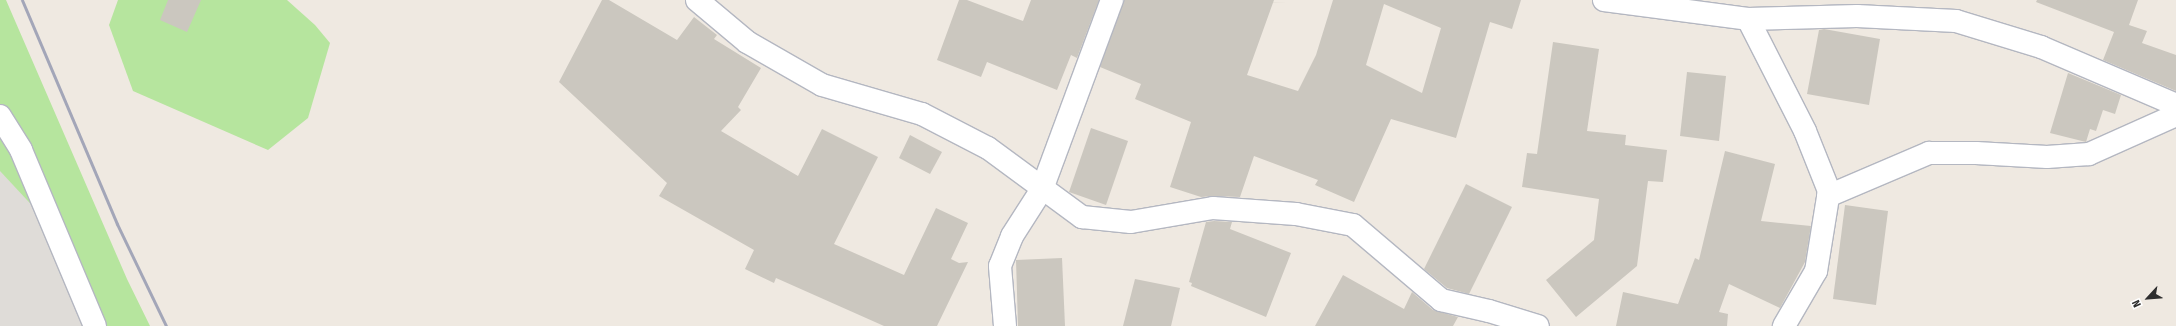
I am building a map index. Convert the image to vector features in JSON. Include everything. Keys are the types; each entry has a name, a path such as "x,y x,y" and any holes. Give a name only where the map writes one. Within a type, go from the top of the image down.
{"street":[{"path":"697,0 747,42 822,85 922,114 988,148 1082,217 1131,222 1213,208 1296,214 1353,225 1441,300 1489,311 1538,326"},
{"path":"1005,326 1000,266 1012,236 1042,189 1112,0"},
{"path":"1608,0 1748,19 1857,16 1956,21 2042,47 2176,105"},
{"path":"1748,19 1805,131 1829,190 1816,270 1784,326"},
{"path":"1828,196 1929,154 1976,153 2047,157 2089,154 2176,115"},
{"path":"0,116 21,150 95,326"}],"green space":[{"path":"0,0 6,0 127,279 150,326 0,326"},
{"path":"118,0 287,0 315,25 330,43 308,118 268,150 133,91 109,25"}],"shaded area":[{"path":"0,171 54,229 95,326 0,326"}],"building":[{"path":"168,0 201,0 187,32 160,20"},
{"path":"602,0 609,0 677,40 694,17 717,35 714,39 761,68 738,107 741,110 721,131 798,176 822,129 878,157 834,244 904,275 936,208 968,223 951,259 959,263 968,262 937,326 884,326 776,278 774,283 745,269 754,250 659,196 667,183 559,82"},
{"path":"959,0 967,0 1023,21 1031,0 1099,0 1077,58 1071,55 1057,90 987,62 981,77 937,60"},
{"path":"1124,0 1274,0 1247,75 1298,91 1316,55 1333,0 1521,0 1512,29 1490,22 1456,138 1391,119 1354,202 1315,185 1318,180 1254,156 1240,197 1201,197 1170,187 1191,122 1135,99 1141,84 1100,67","holes":["1384,4 1441,28 1422,93 1366,65"]},
{"path":"2037,0 2138,0 2129,25 2147,31 2142,43 2176,55 2176,91 2103,60 2114,32 2036,2"},
{"path":"1824,29 1880,39 1869,105 1807,94 1819,30"},
{"path":"1553,42 1599,49 1587,131 1626,135 1625,145 1667,150 1663,182 1648,181 1637,266 1576,317 1546,280 1594,240 1599,199 1522,187 1527,153 1537,154"},
{"path":"1687,72 1726,76 1719,141 1680,136"},
{"path":"2068,73 2121,95 2115,114 2103,110 2096,131 2090,129 2086,142 2050,133"},
{"path":"1091,128 1128,141 1106,205 1069,192"},
{"path":"910,135 942,152 930,174 899,158"},
{"path":"1725,151 1775,164 1761,221 1811,226 1805,262 1780,308 1729,284 1719,312 1728,314 1727,326 1616,326 1623,292 1678,304 1695,258 1699,260"},
{"path":"1466,184 1512,207 1469,294 1447,288 1424,269"},
{"path":"1845,205 1888,211 1876,305 1833,299"},
{"path":"1206,222 1232,222 1230,229 1291,253 1266,317 1191,286 1192,283 1189,282"},
{"path":"1062,258 1065,326 1018,326 1016,260"},
{"path":"1343,275 1404,309 1412,292 1433,310 1458,317 1453,326 1315,326"},
{"path":"1135,279 1180,288 1171,326 1123,326"}],"railway":[{"path":"22,0 117,224 166,326"}]}
